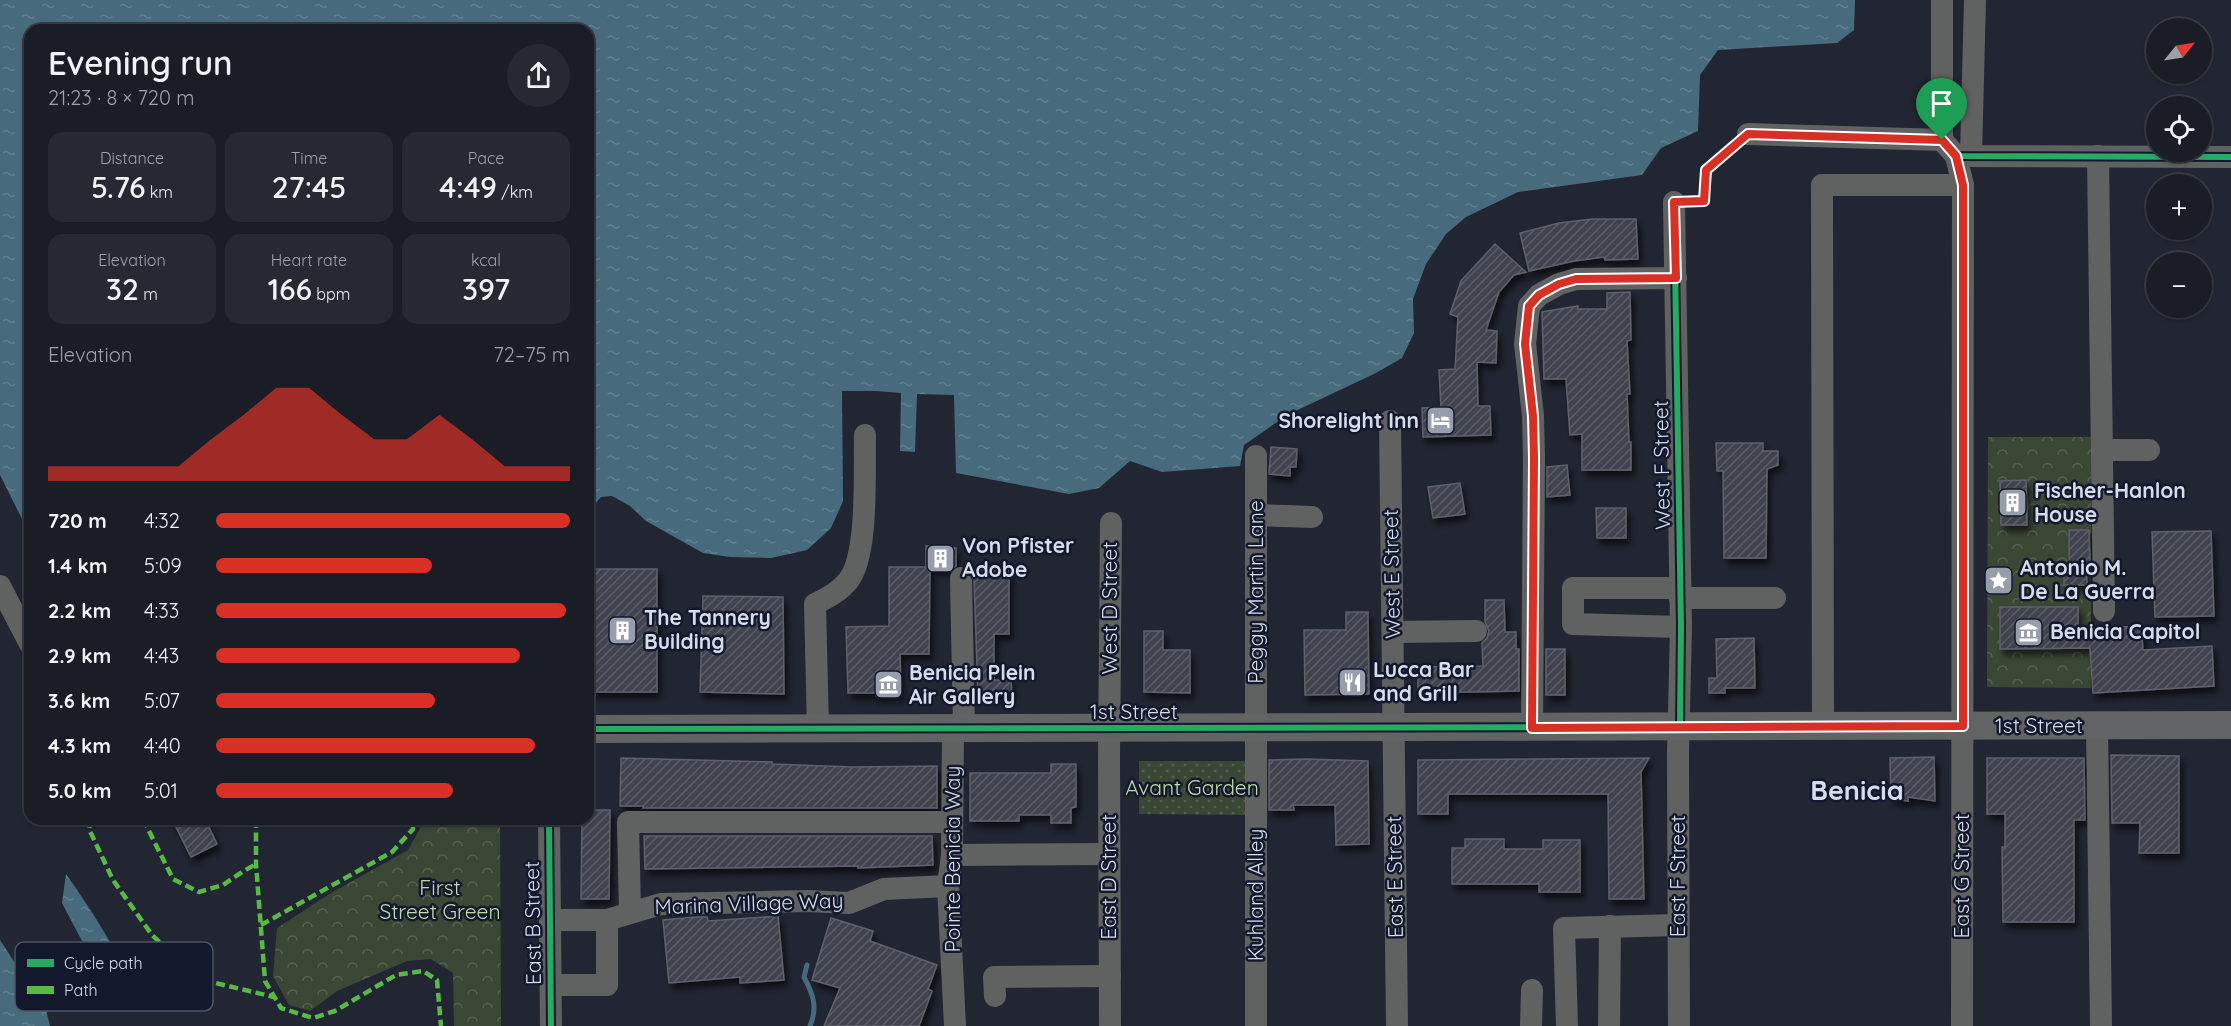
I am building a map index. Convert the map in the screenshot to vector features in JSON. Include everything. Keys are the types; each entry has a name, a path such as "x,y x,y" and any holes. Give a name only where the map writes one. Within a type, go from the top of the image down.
{"main road":[{"name":"1st Street","path":"594,729 1532,728 2231,724"}],"street":[{"path":"1942,0 1956,150"},
{"path":"1956,150 1975,0"},
{"path":"1748,134 1956,150 2097,156 2231,157"},
{"name":"East G Street","path":"1956,150 1963,185 1962,1026"},
{"path":"2097,156 2104,610"},
{"path":"1823,726 1822,185 1963,185"},
{"name":"West F Street","path":"1674,202 1681,627 1680,727"},
{"path":"1532,728 1534,448 1525,344 1529,306 1539,295 1559,284 1576,279 1676,278"},
{"name":"West E Street","path":"1390,421 1394,728"},
{"path":"818,729 814,604 837,592 850,579 857,564 862,534 865,435"},
{"path":"2102,450 2149,450"},
{"name":"Peggy Martin Lane","path":"1256,456 1256,728"},
{"path":"1256,515 1312,517"},
{"name":"West D Street","path":"1109,728 1111,523"},
{"name":"Pointe Benicia Way","path":"955,1026 948,886 952,855 958,729 960,578"},
{"path":"0,586 24,632"},
{"path":"1681,627 1573,624 1573,588 1775,598"},
{"path":"1393,632 1476,631"},
{"path":"2097,725 2101,1026"},
{"name":"East F Street","path":"1679,1026 1680,727"},
{"name":"East D Street","path":"1109,728 1110,1026"},
{"name":"Kuhland Alley","path":"1256,728 1256,1026"},
{"name":"East E Street","path":"1394,728 1397,1026"},
{"path":"630,912 628,822 952,822"},
{"name":"East B Street","path":"549,825 551,1026"},
{"path":"952,855 1109,854"},
{"name":"Marina Village Way","path":"550,920 607,920 661,904 808,901 849,903 884,889 948,886"},
{"path":"550,985 607,985 607,920"},
{"path":"1567,1026 1564,928 1678,925"},
{"path":"1609,1026 1610,926"},
{"path":"995,996 994,977 1110,975"},
{"path":"1531,1026 1532,990"}],"green space":[{"path":"1988,437 2091,437 2091,688 1987,687"},
{"name":"Avant Garden","path":"1139,761 1246,761 1246,815 1139,814"},
{"name":"First Street Green","path":"420,825 500,825 501,1026 454,1026 453,973 431,959 407,961 337,991 310,1011 289,1005 273,976 277,928 331,893 408,850"}],"water":[{"path":"0,0 1855,0 1854,30 1837,43 1718,50 1700,75 1698,131 1661,148 1642,175 1518,192 1466,217 1446,234 1426,264 1413,299 1414,333 1402,358 1376,373 1287,415 1244,445 1240,466 1162,472 1130,461 1099,488 1069,494 956,473 954,395 917,394 915,452 900,451 901,393 842,391 843,501 831,528 807,550 771,558 730,557 703,553 646,521 630,506 612,496 601,497 594,505 594,24 24,24 24,523 0,475"},
{"path":"66,874 110,942 82,942 62,903"},
{"path":"0,940 15,963 15,1011 46,1011 50,1026 0,1026"}],"building":[{"path":"1593,219 1636,219 1638,259 1605,260 1604,257 1529,271 1520,233 1559,223"},
{"path":"1495,244 1526,272 1514,275 1499,292 1486,330 1497,331 1496,363 1477,362 1478,406 1490,406 1491,435 1423,437 1422,408 1441,407 1439,370 1455,369 1458,317 1450,314 1461,281"},
{"path":"1630,292 1631,340 1627,341 1630,394 1627,394 1631,470 1582,470 1582,434 1570,435 1566,379 1544,379 1542,312 1578,306 1578,309 1607,309 1607,293"},
{"path":"1716,443 1763,443 1763,451 1778,451 1778,465 1767,469 1766,558 1724,558 1723,471 1717,471"},
{"path":"1271,447 1297,449 1296,467 1290,467 1290,476 1269,474"},
{"path":"1567,465 1570,495 1547,497 1547,467"},
{"name":"Fischer-Hanlon House","path":"2026,480 2027,525 2001,525 2000,481"},
{"path":"1460,483 1465,514 1433,518 1428,487"},
{"path":"1596,508 1626,508 1626,538 1597,538"},
{"path":"2069,530 2089,530 2090,567 2086,567 2087,585 2064,585 2064,568 2069,568"},
{"path":"2211,531 2214,616 2155,617 2152,532"},
{"path":"926,546 956,548 956,566 950,570 930,569 929,654 900,654 901,695 876,696 876,693 848,693 846,627 889,626 889,567 926,567"},
{"name":"The Tannery Building","path":"594,569 657,569 657,692 594,692"},
{"path":"971,569 1009,570 1009,634 994,634 994,680 1011,680 1012,695 978,695 974,578"},
{"path":"703,596 783,597 784,694 700,692"},
{"path":"1485,600 1504,600 1505,632 1516,632 1516,649 1519,649 1519,691 1418,693 1418,667 1483,666 1482,643 1489,631 1485,622"},
{"path":"2000,607 2078,607 2078,629 2141,626 2143,650 2212,646 2214,686 2093,693 2090,648 2000,649"},
{"path":"1346,612 1368,612 1369,694 1305,695 1304,630 1346,630"},
{"path":"1144,631 1163,631 1163,650 1190,650 1190,693 1144,692"},
{"path":"1754,638 1755,688 1725,688 1725,693 1709,693 1709,678 1717,678 1716,639"},
{"path":"1546,649 1565,649 1565,695 1546,695"},
{"path":"2111,755 2179,756 2179,853 2139,853 2140,823 2112,823"},
{"path":"1934,757 1935,801 1908,797 1908,801 1891,798 1890,758"},
{"path":"621,758 772,762 772,764 852,767 937,766 937,808 643,808 643,806 620,806"},
{"path":"1649,758 1641,772 1644,899 1609,899 1608,794 1448,794 1448,814 1418,814 1418,760"},
{"path":"1987,758 2084,758 2085,820 2074,820 2074,922 2003,922 2002,847 2005,847 2005,814 1987,814"},
{"path":"1269,760 1368,761 1369,844 1336,845 1335,805 1293,805 1294,810 1269,810"},
{"path":"1051,764 1076,764 1076,807 1071,808 1071,823 1051,823 1051,815 1019,815 1019,821 970,821 970,773 1051,773"},
{"path":"594,810 610,810 609,899 581,899 582,825 594,825"},
{"path":"175,825 208,825 217,844 191,857"},
{"path":"644,836 932,836 933,865 858,868 858,866 645,869"},
{"path":"1465,839 1504,839 1504,849 1543,849 1543,840 1580,840 1580,892 1539,892 1539,884 1452,884 1452,848 1465,848"},
{"path":"778,916 784,980 740,983 740,977 669,983 663,920 707,917 708,921"},
{"path":"831,918 873,931 870,941 937,965 928,989 932,991 919,1026 824,1026 840,988 812,980"}],"waterway":[{"path":"807,965 804,977 812,995 814,1007 810,1026"}],"marked path":[{"path":"90,825 89,829 113,880 159,942"},
{"path":"146,825 173,879 199,892 223,885 256,864"},
{"path":"256,825 256,864 265,981 281,1008 313,1018 335,1011 396,975 423,971 437,980 441,1026"},
{"path":"261,925 392,852 413,829 413,825"},
{"path":"213,982 274,997"}],"cycle path":[{"path":"594,729 1680,727 1681,627 1674,202 1704,201 1706,170 1748,134 1942,140 1956,156 2231,157"},
{"path":"549,825 551,1026"}],"place":[{"name":"Shorelight Inn","path":"1440,421"},
{"name":"Fischer-Hanlon House","path":"2013,503"},
{"name":"Von Pfister Adobe","path":"941,558"},
{"name":"Antonio M. De La Guerra","path":"1999,580"},
{"name":"The Tannery Building","path":"623,630"},
{"name":"Benicia Capitol","path":"2029,632"},
{"name":"Lucca Bar and Grill","path":"1352,682"},
{"name":"Benicia Plein Air Gallery","path":"888,685"}],"district":[{"name":"Benicia","path":"1857,791"}],"route":[{"path":"1748,134 1942,140 1956,156 1963,182 1963,726 1532,728 1534,458 1533,416 1525,344 1529,306 1539,295 1559,284 1576,279 1595,277 1676,278 1674,202 1704,201 1706,170 1748,134"}]}
